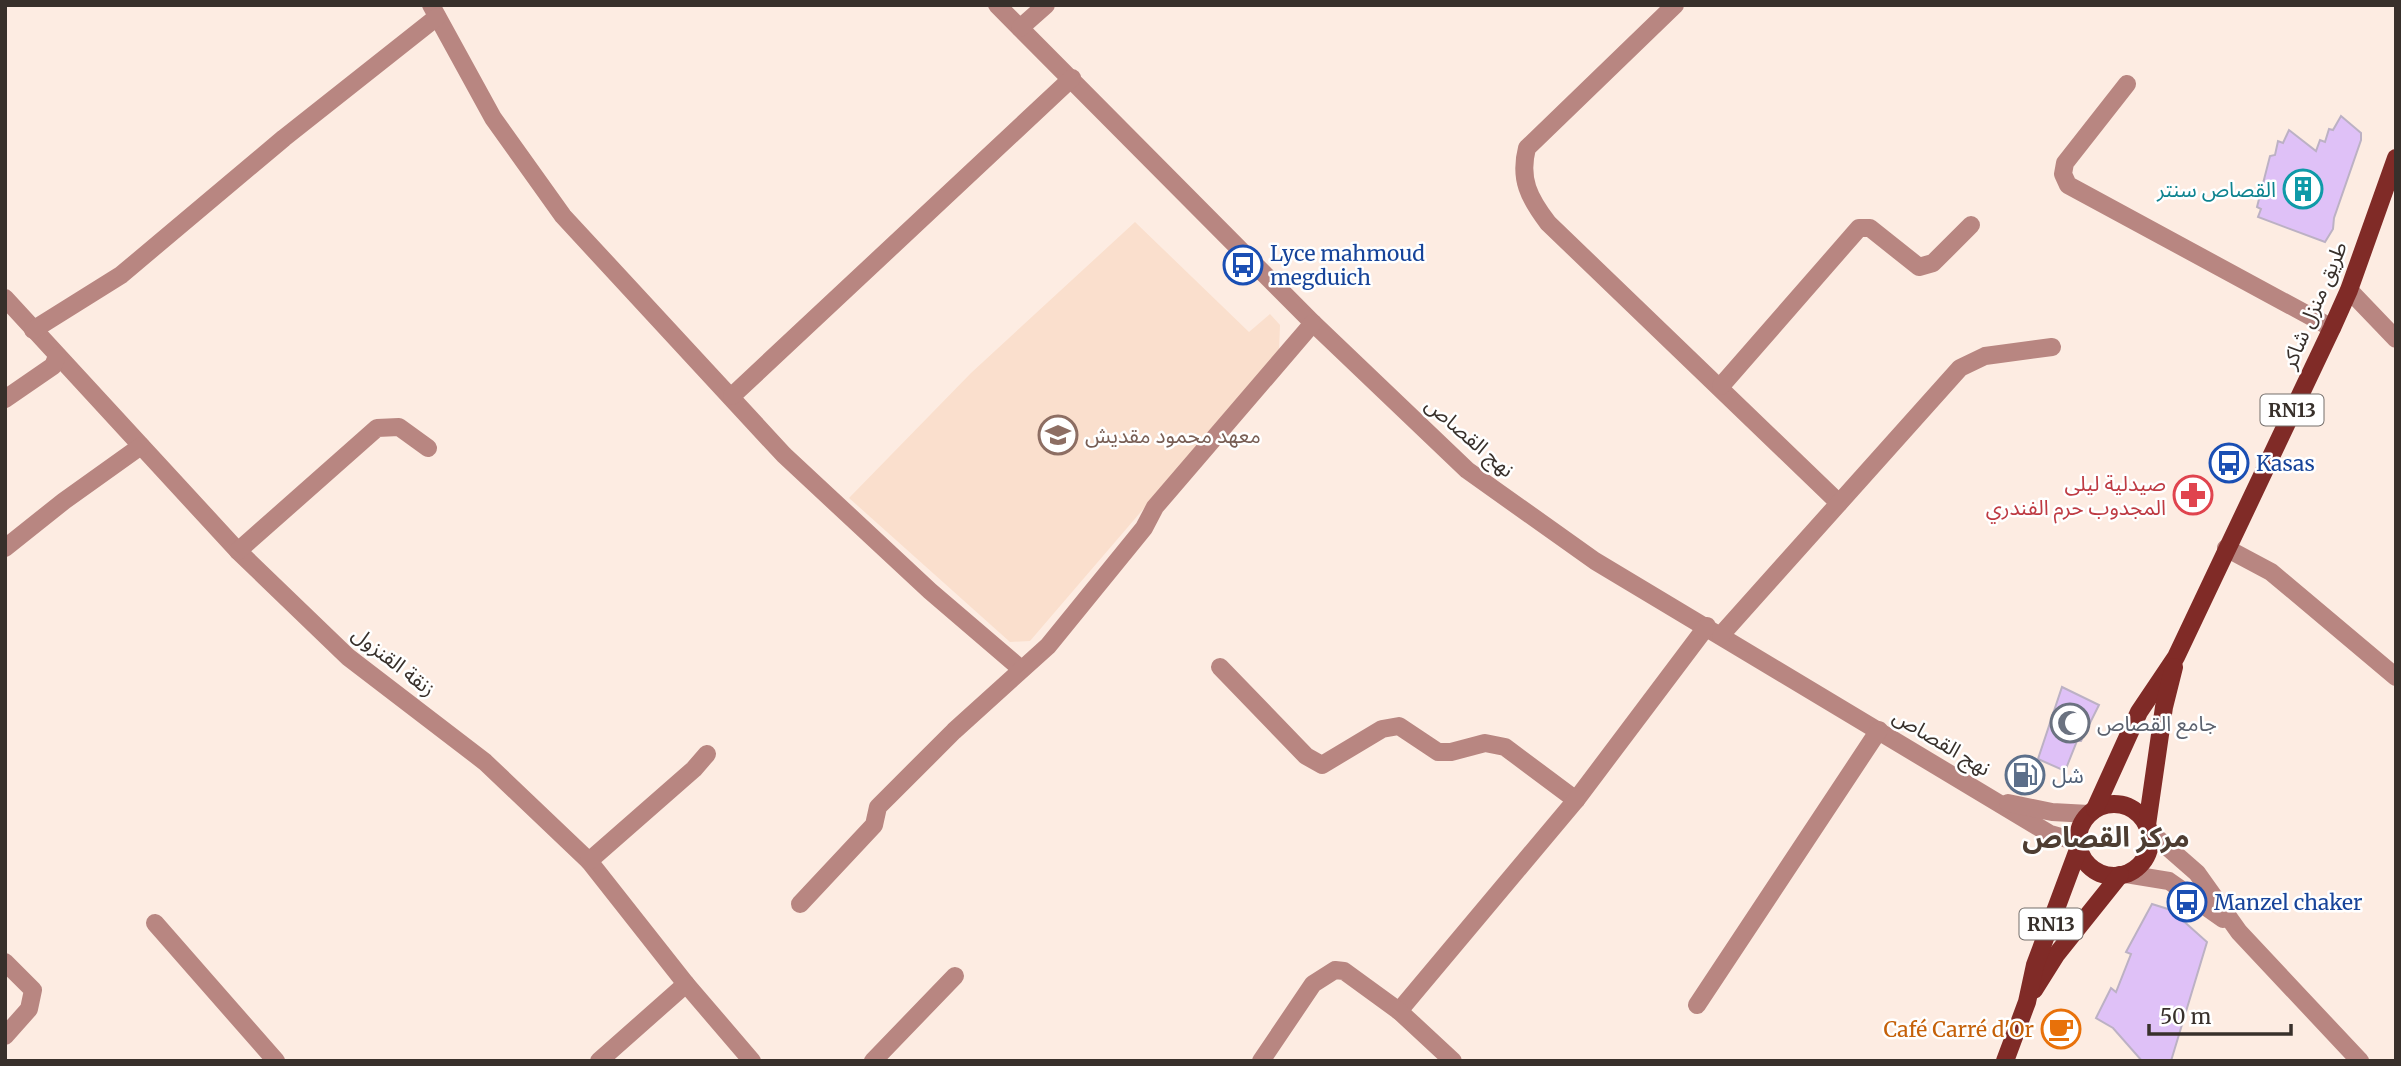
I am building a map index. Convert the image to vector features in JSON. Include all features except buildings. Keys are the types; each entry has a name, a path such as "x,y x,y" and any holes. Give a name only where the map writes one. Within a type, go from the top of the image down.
{"main road":[{"name":"طريق منزل شاكر","path":"2092,811 2139,712 2176,657 2332,328 2349,289 2396,158"},
{"name":"طريق منزل شاكر","path":"2148,828 2164,707 2176,657"},
{"path":"2092,811 2112,803 2123,804 2133,809 2148,828"},
{"name":"RN13","path":"2005,1061 2027,1002 2035,965 2078,844 2079,830 2092,811"},
{"name":"RN13","path":"2027,1002 2056,955 2123,874 2143,861 2148,852 2148,828"},
{"path":"2078,844 2090,866 2109,875 2123,874"}],"street":[{"name":"نهج القصاص","path":"997,5 1312,323 1467,470 1595,561 1714,630 2050,835 2078,844"},
{"path":"1020,28 1046,5"},
{"path":"1675,5 1527,148 1522,166 1531,201 1548,222 1839,503"},
{"path":"33,330 121,275 434,11 493,118 563,216 793,464 930,591 1021,669"},
{"path":"732,396 1072,78"},
{"path":"2127,84 2065,163 2063,174 2068,185 2332,328"},
{"path":"1720,386 1859,228 1870,228 1919,267 1933,263 1971,225"},
{"path":"2349,289 2396,339"},
{"name":"زنقة القنزول","path":"5,298 238,551 348,657 485,762 589,861 686,984 752,1061"},
{"path":"800,904 874,825 878,807 1048,646 1144,528 1154,507 1312,323"},
{"path":"1399,1011 1714,630 1839,503 1960,368 1985,356 2052,347"},
{"path":"5,399 53,366 57,356"},
{"path":"238,551 377,428 399,427 429,448"},
{"path":"5,548 64,500 141,446"},
{"path":"2226,548 2271,572 2396,677"},
{"path":"1220,667 1306,756 1322,765 1382,729 1399,726 1438,752 1451,752 1485,743 1504,747 1576,800"},
{"path":"1697,1005 1879,730"},
{"path":"589,861 694,769 707,754"},
{"name":"نهج القصاص","path":"1995,800 2052,812 2092,811"},
{"path":"2148,828 2197,873 2239,932 2354,1059"},
{"path":"2123,874 2169,881 2239,932"},
{"path":"155,923 276,1061"},
{"path":"5,962 33,990 29,1009 5,1036"},
{"path":"1261,1061 1307,992 1326,973 1344,971 1399,1011 1453,1061"},
{"path":"873,1061 955,976"},
{"path":"599,1061 686,984"}],"shaded area":[{"name":"معهد محمود مقديش","path":"1135,222 1249,332 1270,314 1280,325 1279,351 1030,641 1010,642 849,498 971,373"}],"place":[{"name":"القصاص سنتر","path":"2303,189"},
{"name":"Lyce mahmoud megduich","path":"1243,265"},
{"name":"معهد محمود مقديش","path":"1058,435"},
{"name":"Kasas","path":"2229,463"},
{"name":"صيدلية ليلى المجدوب حرم الفندري","path":"2193,495"},
{"name":"جامع القصاص","path":"2070,723"},
{"name":"شل","path":"2025,775"},
{"name":"Manzel chaker","path":"2187,902"},
{"name":"Café Carré d'Or","path":"2061,1029"}],"district":[{"name":"مركز القصاص","path":"2106,837"}]}
